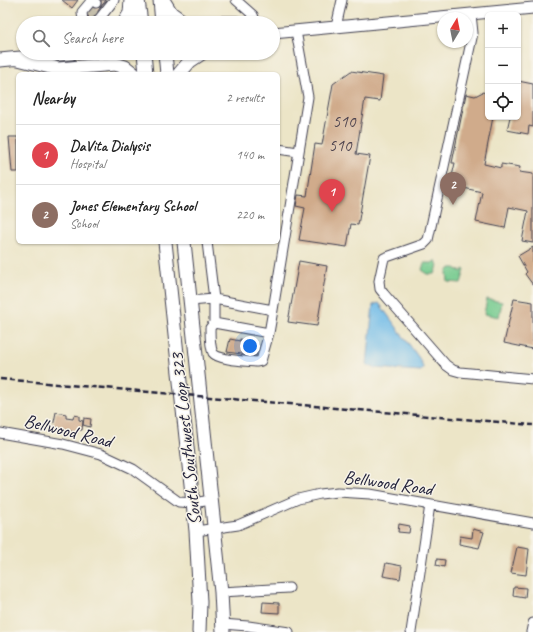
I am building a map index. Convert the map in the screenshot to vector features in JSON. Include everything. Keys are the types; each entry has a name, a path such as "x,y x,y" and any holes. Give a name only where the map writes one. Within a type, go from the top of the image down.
{"highway":[{"path":"128,16 130,13 131,0"},
{"path":"138,0 140,16"},
{"path":"161,0 162,16"},
{"path":"161,0 175,16"},
{"path":"0,60 16,59"},
{"path":"22,60 58,69 114,64 125,67 131,72"},
{"path":"145,60 146,72"},
{"path":"166,60 167,72"},
{"path":"181,72 192,60"},
{"name":"South Southwest Loop 323","path":"165,244 196,531 200,602 199,632"},
{"name":"South Southwest Loop 323","path":"184,244 221,592 222,628"}],"main road":[{"path":"473,14 533,8"},
{"path":"280,32 437,17"}],"street":[{"path":"236,0 253,16"},
{"path":"247,10 248,0"},
{"path":"336,27 342,0"},
{"path":"82,16 82,12 100,10"},
{"path":"207,244 214,299 214,323 210,328 212,350 214,354 223,358 256,362 261,361 269,333 308,97 296,31"},
{"path":"470,48 428,240 424,244 384,258 379,285 384,294 452,370 533,379"},
{"path":"280,149 298,152"},
{"path":"190,301 214,299 273,310"},
{"path":"214,323 269,333"},
{"name":"Bellwood Road","path":"0,433 63,444 101,454 133,469 173,500 183,503 211,500"},
{"name":"Bellwood Road","path":"196,531 246,523 298,499 330,492 364,493 533,523"},
{"path":"411,632 430,505"},
{"path":"221,592 289,588"},
{"path":"531,632 533,623"},
{"path":"222,628 248,626 289,632"}],"green space":[{"path":"436,260 438,266 435,274 428,274 422,270 424,263 432,263"},
{"path":"450,268 455,268 462,272 463,269 465,270 461,283 448,282 447,272"},
{"path":"487,299 502,302 499,317 484,314"}],"water":[{"path":"379,303 419,358 423,367 421,371 375,368 367,365 373,305"}],"building":[{"path":"62,0 78,0 72,8"},
{"path":"101,0 106,0 101,7"},
{"path":"101,7 94,16 88,16 88,14 93,8"},
{"path":"351,71 383,76 380,101 365,99 356,154 370,156 358,225 351,224 347,247 299,240 305,208 296,206 298,195 307,196 315,144 322,145 333,84"},
{"path":"521,82 533,84 533,127 529,126 528,134 507,130 509,120 521,120"},
{"path":"483,92 485,93 485,120 492,120 484,164 501,168 501,164 520,167 519,172 533,174 533,243 522,241 528,211 509,207 505,228 476,222 482,192 450,185 455,163 452,163 466,94 475,96"},
{"path":"9,137 16,137 16,172 12,172"},
{"path":"533,247 533,285 525,274 527,272 518,256"},
{"path":"299,261 327,266 317,326 288,322"},
{"path":"514,299 533,302 533,349 504,343"},
{"path":"230,339 240,341 240,339 258,344 256,356 227,352"},
{"path":"56,412 66,414 66,418 73,419 74,415 79,416 79,420 83,421 82,430 77,430 77,433 53,427"},
{"path":"84,418 91,419 90,427 83,425"},
{"path":"399,524 410,526 409,533 398,532"},
{"path":"473,529 484,532 479,548 459,544 460,536 472,538"},
{"path":"517,547 529,549 526,575 511,573"},
{"path":"437,559 445,560 444,567 436,565"},
{"path":"386,563 402,566 400,579 383,576"},
{"path":"514,587 526,588 525,598 513,596"},
{"path":"263,602 279,603 279,613 262,612"}],"tunnel":[{"path":"90,11 96,16"}],"railway":[{"path":"0,379 533,425"}],"place":[{"name":"Jones Elementary School","path":"453,205"},
{"name":"DaVita Dialysis","path":"332,212"}]}
